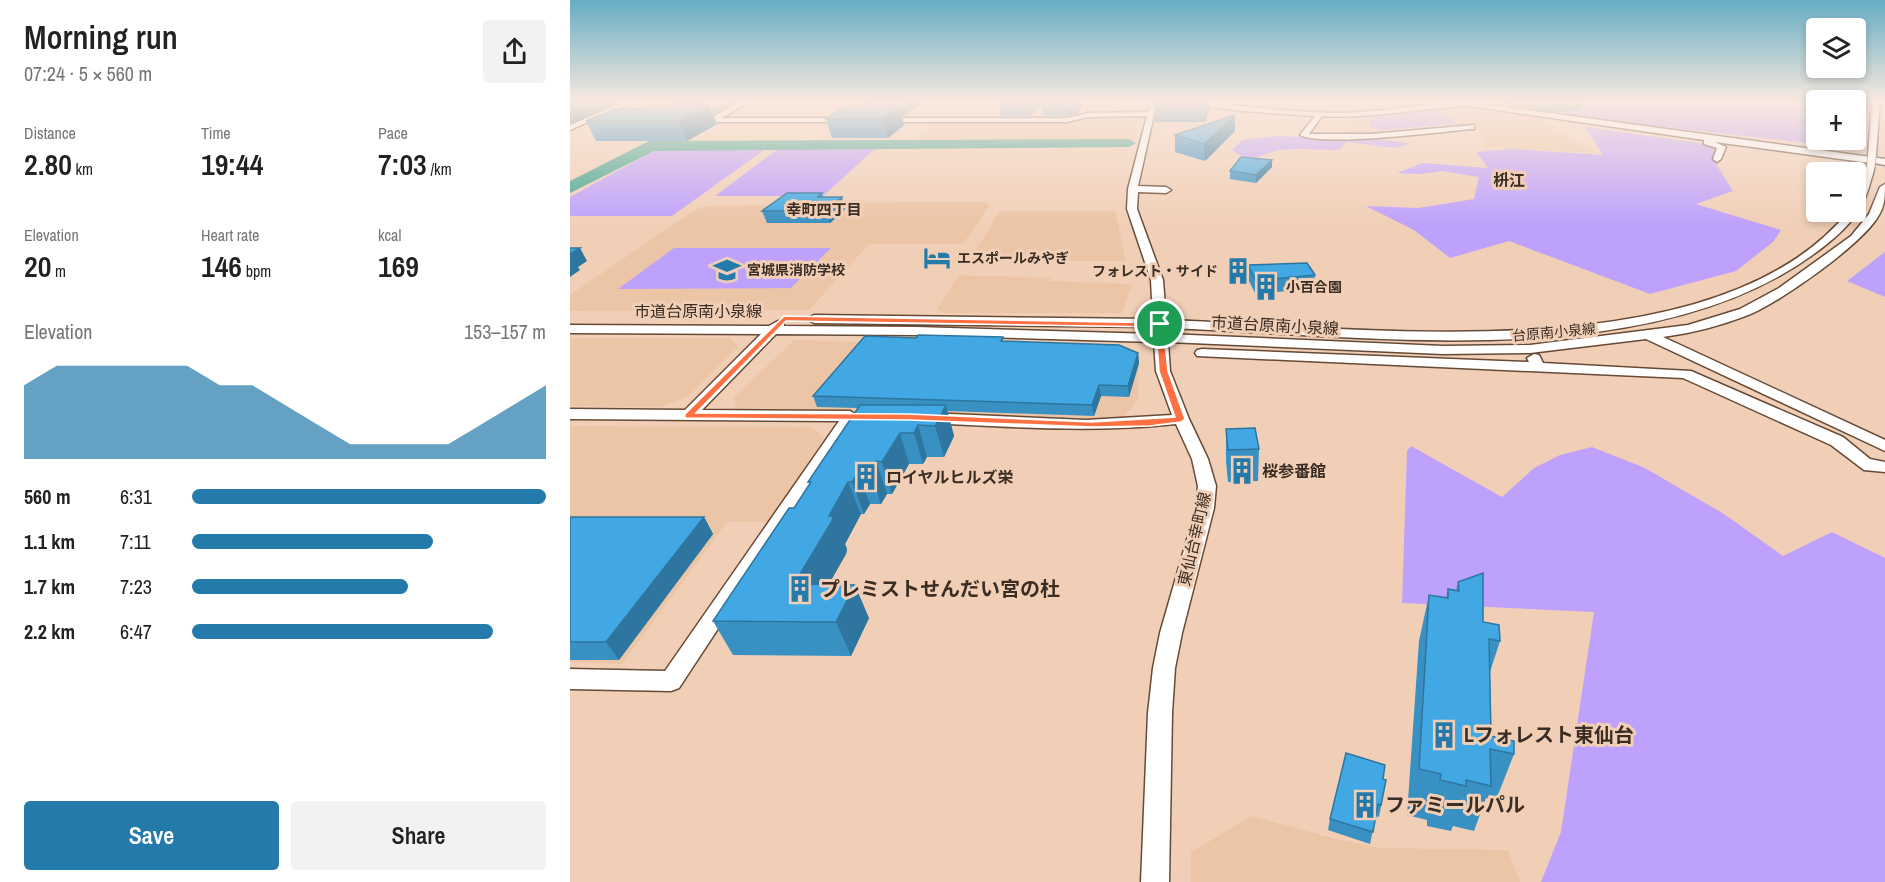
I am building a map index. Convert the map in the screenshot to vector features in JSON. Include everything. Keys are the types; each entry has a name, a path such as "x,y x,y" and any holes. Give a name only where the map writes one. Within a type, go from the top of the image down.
{"street":[{"name":"東仙台幸町線","path":"1143,142 1132,189 1135,222 1157,280 1163,371 1205,473 1207,497 1164,668 1160,713 1155,882"},
{"path":"1703,142 1722,147 1717,159"},
{"path":"1740,142 1885,162"},
{"path":"1866,182 1872,160 1873,142"},
{"name":"市道台原南小泉線","path":"570,329 1160,331 1443,350 1530,349 1649,336 1690,329 1745,312 1783,291 1855,238 1874,214 1885,188"},
{"path":"1132,189 1166,190"},
{"name":"台原南小泉線","path":"1223,327 1498,337 1542,335 1625,323 1725,299 1775,276 1813,250 1845,222"},
{"path":"570,318 784,318 1160,331"},
{"path":"688,416 784,318"},
{"path":"1625,323 1885,446"},
{"name":"市道台原南小泉線","path":"1160,331 1223,327"},
{"path":"1530,349 1538,367"},
{"path":"1202,353 1686,374 1837,441 1848,448 1861,463 1878,468 1885,467"},
{"path":"570,414 856,416 671,681 570,679"},
{"path":"909,417 1092,425 1150,423 1181,419"}],"shaded area":[{"path":"912,142 1099,142 911,143"},
{"path":"1240,142 1347,142 1339,150 1281,150 1252,158 1232,150"},
{"path":"1348,142 1412,144 1394,148"},
{"path":"1484,142 1579,142 1597,153 1484,147"},
{"path":"1595,142 1693,142 1713,145 1716,164 1733,191 1696,204 1781,230 1773,242 1736,271 1650,294 1509,241 1450,258 1414,230 1366,206 1418,208 1474,199 1479,177 1442,171 1420,174 1397,173 1423,163 1488,168 1476,152 1513,149 1603,155"},
{"path":"783,145 879,145 823,196 715,196"},
{"path":"661,147 768,147 672,216 570,216 570,197"},
{"name":"宮城県消防学校","path":"985,202 990,205 963,244 869,244 809,310 570,311 570,295 696,209 706,206"},
{"path":"1000,211 1115,211 1126,261 969,261"},
{"path":"674,248 831,248 791,288 618,289"},
{"path":"1885,252 1885,297 1847,281"},
{"path":"959,275 1132,284 1122,313 945,313 937,309"},
{"path":"570,338 730,338 738,347 689,396 660,407 570,406"},
{"path":"794,340 1121,349 1139,361 1138,399 1122,420 736,408 734,398"},
{"path":"570,426 812,427 824,438 769,522 727,522 622,664 570,662"},
{"path":"1411,446 1502,497 1534,468 1560,455 1592,447 1645,468 1724,514 1783,556 1832,532 1885,558 1885,882 1541,882 1561,832 1594,612 1402,603 1407,451"},
{"path":"1252,816 1380,848 1508,850 1520,882 1191,882 1191,852"}],"building":[{"path":"1241,157 1272,160 1256,175 1230,171"},
{"path":"787,193 822,193 818,197 842,197 826,211 762,211"},
{"path":"570,248 580,248 570,254"},
{"path":"1307,263 1315,275 1274,279 1276,283 1258,285 1248,265"},
{"path":"918,335 1003,337 1001,341 1119,345 1138,353 1128,386 1099,385 1092,405 813,396 865,336 916,338"},
{"path":"860,405 946,405 935,426 918,425 914,433 900,433 882,462 876,461 870,472 858,472 852,482 848,482 829,516 833,516 832,521 794,584 855,585 836,622 713,621 789,508 794,508 811,482 808,482"},
{"path":"1255,428 1259,449 1228,450 1226,429"},
{"path":"570,517 704,517 606,642 570,642"},
{"path":"1483,573 1483,622 1499,625 1500,641 1489,639 1491,736 1514,741 1514,754 1490,749 1491,786 1466,780 1466,786 1440,780 1441,774 1419,769 1429,595 1448,598 1448,589 1459,591 1458,582"},
{"name":"ファミールパル","path":"1346,753 1385,765 1383,779 1386,780 1381,805 1378,804 1373,832 1330,819"}],"waterway":[{"path":"570,188 659,142"},
{"path":"652,146 1129,143"}],"place":[{"name":"エスポールみやぎ","path":"937,258"},
{"name":"宮城県消防学校","path":"727,270"},
{"name":"フォレスト・サイド","path":"1238,271"},
{"name":"小百合園","path":"1266,287"},
{"name":"桜参番館","path":"1242,471"},
{"name":"ロイヤルヒルズ栄","path":"866,477"},
{"name":"プレミストせんだい宮の杜","path":"800,589"},
{"name":"Lフォレスト東仙台","path":"1444,735"},
{"name":"ファミールパル","path":"1365,805"}],"district":[{"name":"枡江","path":"1509,180"},
{"name":"幸町四丁目","path":"824,210"}],"route":[{"path":"784,318 1160,324 1163,371 1181,419 1150,423 1092,425 909,417 688,416 784,318"}]}
